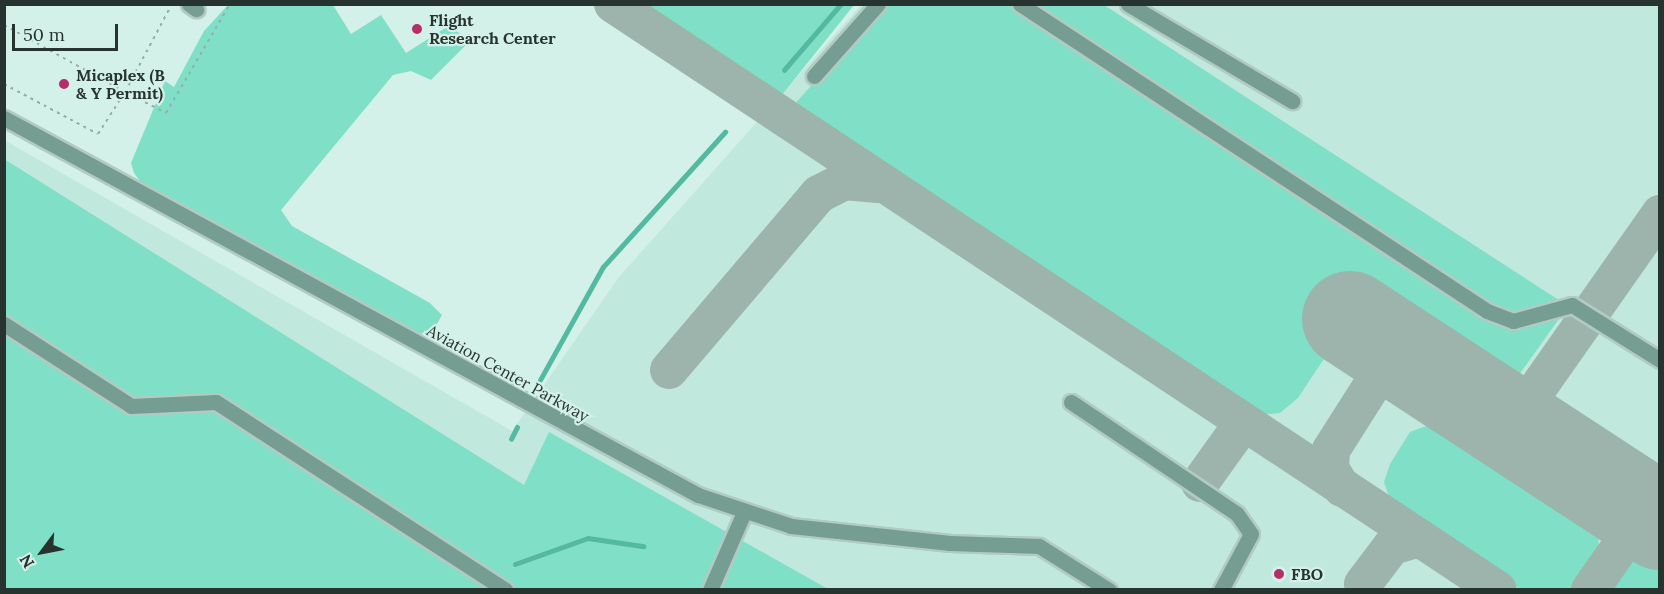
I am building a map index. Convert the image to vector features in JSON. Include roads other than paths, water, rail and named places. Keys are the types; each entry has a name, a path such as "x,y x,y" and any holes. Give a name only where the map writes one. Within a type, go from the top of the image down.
{"street":[{"path":"814,75 878,4"},
{"path":"1020,4 1488,310 1513,321 1572,305 1659,360"},
{"path":"1128,4 1292,101"},
{"name":"Aviation Center Parkway","path":"4,118 698,495 791,526 870,536 1031,544 1109,590"},
{"path":"4,324 131,406 216,402 505,590"},
{"path":"1071,402 1237,514 1251,534 1221,590"},
{"path":"710,590 744,512"}],"waterway":[{"path":"784,70 841,4"},
{"path":"540,380 603,267 725,132"},
{"path":"511,439 517,427"},
{"path":"515,564 588,538 643,546"}],"place":[{"name":"Flight Research Center","path":"417,29"},
{"name":"Micaplex (B & Y Permit)","path":"64,84"},
{"name":"FBO","path":"1279,574"}]}
